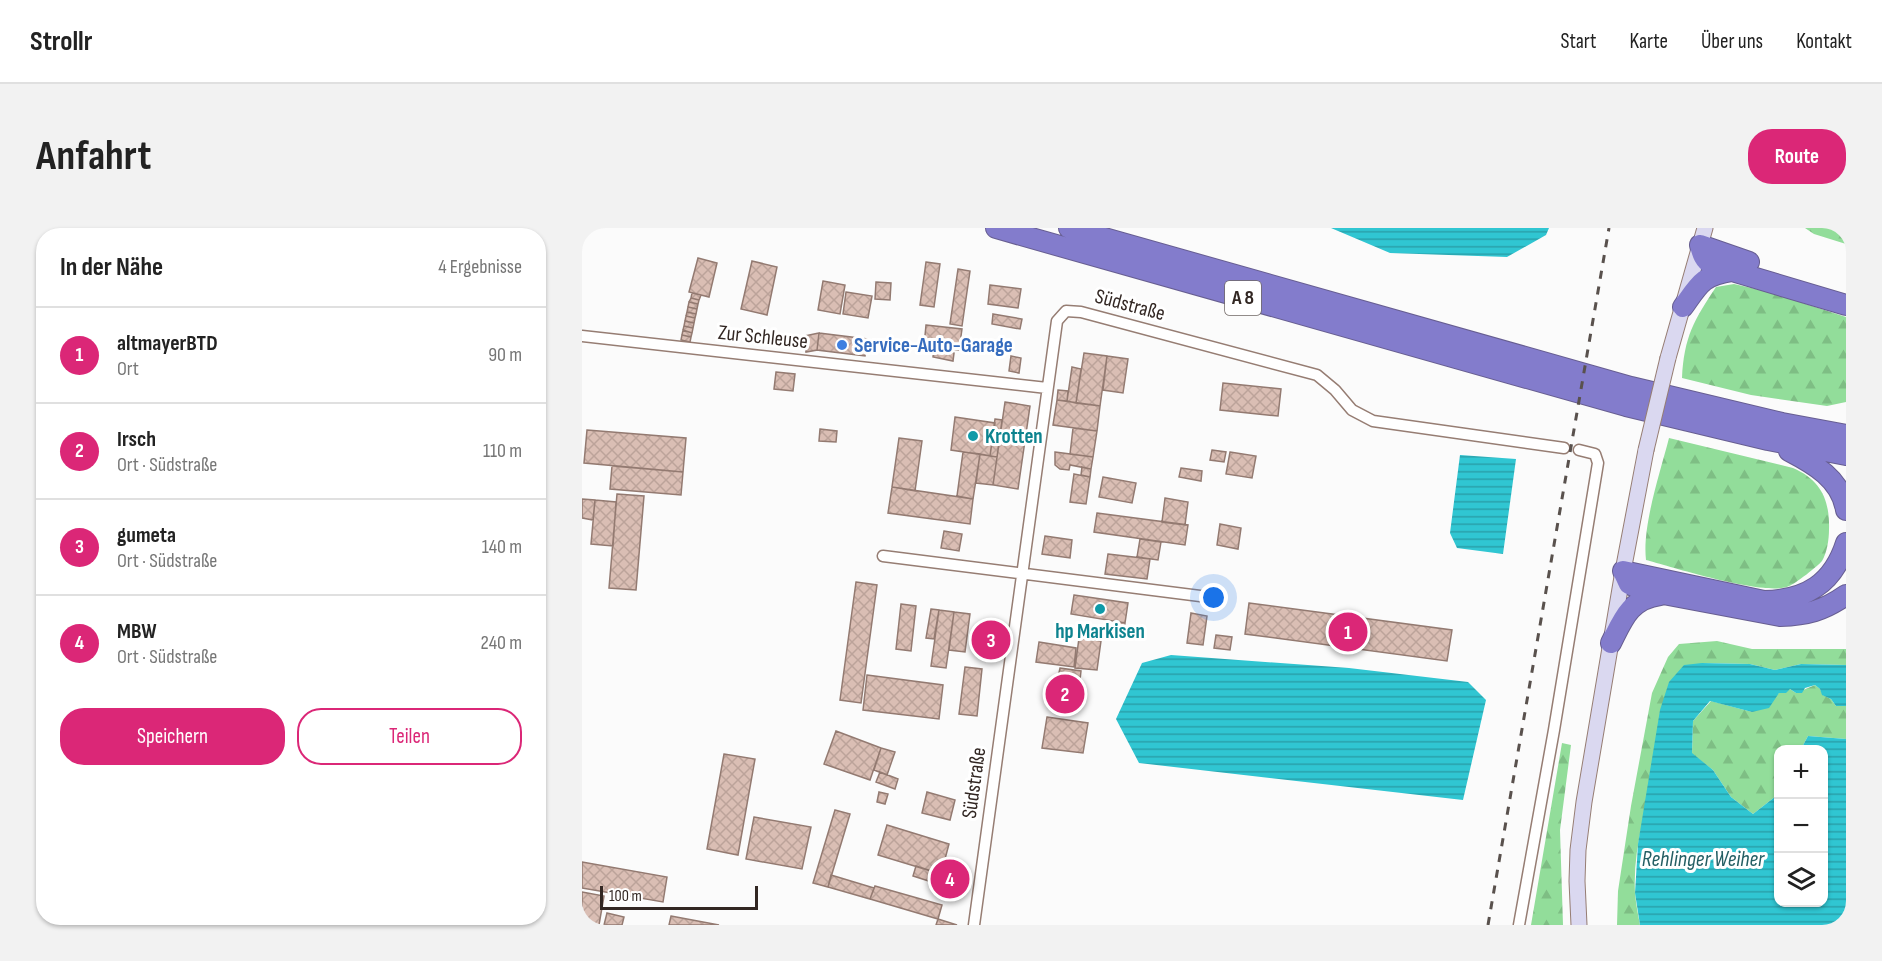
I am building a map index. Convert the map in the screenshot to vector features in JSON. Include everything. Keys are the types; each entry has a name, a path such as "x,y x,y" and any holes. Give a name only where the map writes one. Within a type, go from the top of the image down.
{"highway":[{"name":"A 8","path":"996,228 1626,406 1768,440 1846,455"},
{"name":"A 8","path":"1069,228 1619,384 1782,423 1846,435"},
{"path":"1846,292 1703,236 1702,255 1712,265 1846,304"},
{"path":"1683,307 1704,279 1718,273 1735,270"},
{"path":"1782,423 1846,423"},
{"path":"1768,440 1821,469 1835,484 1845,501 1846,510"},
{"path":"1623,570 1753,599 1782,600 1801,596 1817,587 1831,574 1841,559 1846,543"},
{"path":"1623,570 1629,584 1642,590 1780,616 1820,611 1846,595"},
{"path":"1611,644 1634,605 1647,597 1665,595"}],"main road":[{"path":"1579,925 1578,850 1591,756 1623,570 1646,450 1668,358 1703,236"}],"street":[{"name":"Südstraße","path":"974,925 1057,321 1066,311 1081,312 1317,375 1335,390 1352,410 1373,421 1564,448"},
{"name":"Zur Schleuse","path":"582,336 1047,388"},
{"path":"1519,925 1598,463 1595,454 1578,450"},
{"path":"883,556 1021,575 1216,597"}],"green space":[{"path":"1805,228 1846,228 1846,244 1814,234"},
{"path":"1734,284 1769,292 1846,317 1846,402 1827,406 1751,395 1682,378 1688,340 1702,309 1716,287"},
{"path":"1669,438 1793,468 1811,479 1822,492 1828,509 1829,538 1822,561 1792,585 1761,588 1719,580 1646,560 1645,546 1649,516"},
{"path":"1717,641 1752,649 1846,649 1846,665 1801,664 1775,670 1750,664 1702,663 1667,746 1647,805 1636,864 1635,893 1640,925 1617,925 1618,891 1652,693 1668,657 1679,644"},
{"path":"1815,685 1836,706 1846,706 1846,739 1808,736 1803,745 1774,745 1774,798 1753,814 1731,797 1713,770 1692,754 1693,721 1711,701 1752,712 1779,693 1790,689 1796,693"},
{"path":"1562,743 1571,745 1560,830 1563,925 1531,925"}],"water":[{"path":"1331,228 1549,228 1546,235 1507,257 1390,253"},
{"path":"1460,455 1516,459 1503,554 1457,548 1450,533"},
{"path":"1171,655 1349,668 1468,682 1486,700 1463,800 1139,763 1116,719 1142,663"},
{"name":"Rehlinger Weiher","path":"1750,664 1775,670 1801,664 1846,665 1846,706 1836,706 1831,699 1822,695 1820,689 1815,685 1805,688 1802,693 1796,693 1790,689 1786,693 1779,693 1769,708 1752,712 1710,701 1693,721 1692,753 1713,770 1731,797 1753,814 1774,798 1774,907 1828,907 1828,745 1803,745 1808,736 1846,739 1846,925 1640,925 1635,893 1638,844 1660,710 1669,682 1684,665"}],"building":[{"path":"698,258 717,263 709,297 689,292"},
{"path":"752,261 777,267 767,315 741,309"},
{"path":"926,262 940,264 934,307 920,305"},
{"path":"958,269 970,271 962,326 950,324"},
{"path":"823,281 845,285 840,314 818,310"},
{"path":"876,282 891,283 890,300 875,299"},
{"path":"990,285 1021,289 1018,308 988,304"},
{"path":"846,292 872,296 868,318 843,314"},
{"path":"692,293 701,295 699,300 691,298"},
{"path":"691,298 699,300 698,304 689,302"},
{"path":"689,302 698,304 697,309 688,307"},
{"path":"688,307 697,309 696,314 687,312"},
{"path":"687,312 696,314 695,318 686,316"},
{"path":"993,314 1022,319 1020,329 992,324"},
{"path":"686,316 695,318 694,323 685,321"},
{"path":"685,321 694,323 693,328 684,326"},
{"path":"926,325 962,329 959,350 924,346"},
{"path":"684,326 693,328 692,333 683,330"},
{"path":"683,330 692,333 691,337 682,335"},
{"path":"819,333 817,350 806,352 804,336"},
{"name":"Service-Auto-Garage","path":"819,333 867,339 865,356 817,350"},
{"path":"682,335 691,337 690,342 681,340"},
{"path":"934,349 954,353 953,361 933,357"},
{"path":"1084,353 1107,356 1100,406 1076,403"},
{"path":"1011,356 1021,358 1019,373 1009,371"},
{"path":"1107,356 1128,359 1123,393 1103,390"},
{"path":"1072,367 1081,369 1076,403 1067,401"},
{"path":"776,372 795,374 793,391 774,389"},
{"path":"1223,383 1281,389 1278,416 1220,410"},
{"path":"1058,390 1068,391 1067,401 1057,400"},
{"path":"1057,400 1100,406 1097,431 1053,425"},
{"path":"1005,402 1030,406 1018,489 993,485"},
{"name":"Krotten","path":"955,417 995,423 990,456 951,450"},
{"path":"995,419 1002,420 997,457 990,456"},
{"path":"1073,428 1097,431 1093,457 1070,454"},
{"path":"820,429 837,431 836,442 819,441"},
{"path":"587,430 686,438 683,472 584,463"},
{"path":"899,438 922,441 915,491 892,487"},
{"path":"1212,450 1226,452 1224,462 1210,460"},
{"path":"963,452 980,454 973,499 957,496"},
{"path":"1055,452 1093,457 1091,469 1070,465 1069,470 1060,469 1055,465"},
{"path":"1230,452 1256,456 1252,478 1226,474"},
{"path":"980,454 997,457 993,485 976,483"},
{"path":"612,466 683,472 681,495 610,489"},
{"path":"1082,467 1091,469 1090,477 1081,475"},
{"path":"1181,468 1202,471 1201,481 1179,477"},
{"path":"1074,474 1090,477 1086,504 1070,502"},
{"path":"1103,477 1136,483 1132,503 1099,497"},
{"path":"892,487 973,499 970,524 888,513"},
{"path":"617,494 644,496 636,590 609,588"},
{"path":"1165,498 1188,502 1185,525 1162,522"},
{"path":"582,499 595,500 593,520 582,518"},
{"path":"595,500 616,502 613,546 591,544"},
{"path":"1097,513 1188,525 1185,545 1094,532"},
{"path":"1220,524 1241,528 1238,549 1217,545"},
{"path":"944,531 962,534 959,551 941,548"},
{"path":"1045,536 1072,540 1070,558 1042,554"},
{"path":"1140,539 1161,542 1158,560 1137,557"},
{"path":"1108,554 1150,559 1147,579 1105,574"},
{"path":"856,582 877,585 861,703 840,700"},
{"name":"hp Markisen","path":"1074,595 1128,603 1125,623 1071,614"},
{"path":"1249,603 1452,630 1447,661 1245,634"},
{"path":"901,604 916,606 911,651 896,649"},
{"path":"931,609 939,610 934,639 926,638"},
{"path":"939,610 954,612 946,668 931,666"},
{"path":"954,612 970,614 965,652 949,650"},
{"path":"1191,613 1207,616 1203,645 1187,643"},
{"path":"1115,621 1125,623 1123,639 1113,638"},
{"path":"984,624 1001,626 998,656 980,654"},
{"path":"1216,635 1232,637 1230,650 1214,648"},
{"path":"1079,638 1101,641 1097,670 1075,668"},
{"path":"1039,642 1076,648 1074,667 1036,662"},
{"path":"965,667 982,669 977,716 959,714"},
{"path":"1060,668 1081,671 1080,680 1058,677"},
{"path":"867,675 943,685 939,719 863,710"},
{"path":"1054,677 1080,680 1076,711 1050,708"},
{"path":"1047,717 1088,723 1083,753 1042,748"},
{"path":"836,731 881,748 870,780 824,764"},
{"path":"881,748 895,752 887,775 874,770"},
{"path":"724,754 755,759 738,855 707,849"},
{"path":"880,772 898,779 895,789 876,782"},
{"path":"879,792 888,794 885,804 877,802"},
{"path":"927,792 955,800 950,820 922,813"},
{"path":"835,810 850,814 828,887 813,883"},
{"path":"754,817 811,827 802,869 746,859"},
{"path":"887,825 949,844 941,874 878,855"},
{"path":"582,862 667,877 663,902 582,888"},
{"path":"944,862 965,868 958,890 938,884"},
{"path":"916,866 941,874 938,884 913,876"},
{"path":"831,875 874,888 870,899 828,887"},
{"path":"875,886 942,905 938,919 870,899"},
{"path":"582,892 604,896 599,925 582,925"},
{"path":"607,913 624,917 622,925 604,925"},
{"path":"671,916 719,925 669,925"},
{"path":"938,919 957,925 936,925"}],"railway":[{"path":"1488,925 1609,228"}],"place":[{"name":"Service-Auto-Garage","path":"842,345"},
{"name":"Krotten","path":"973,436"},
{"name":"hp Markisen","path":"1100,609"},
{"name":"altmayerBTD","path":"1348,632"},
{"name":"gumeta","path":"991,640"},
{"name":"Irsch","path":"1065,694"},
{"name":"MBW","path":"950,879"}]}
